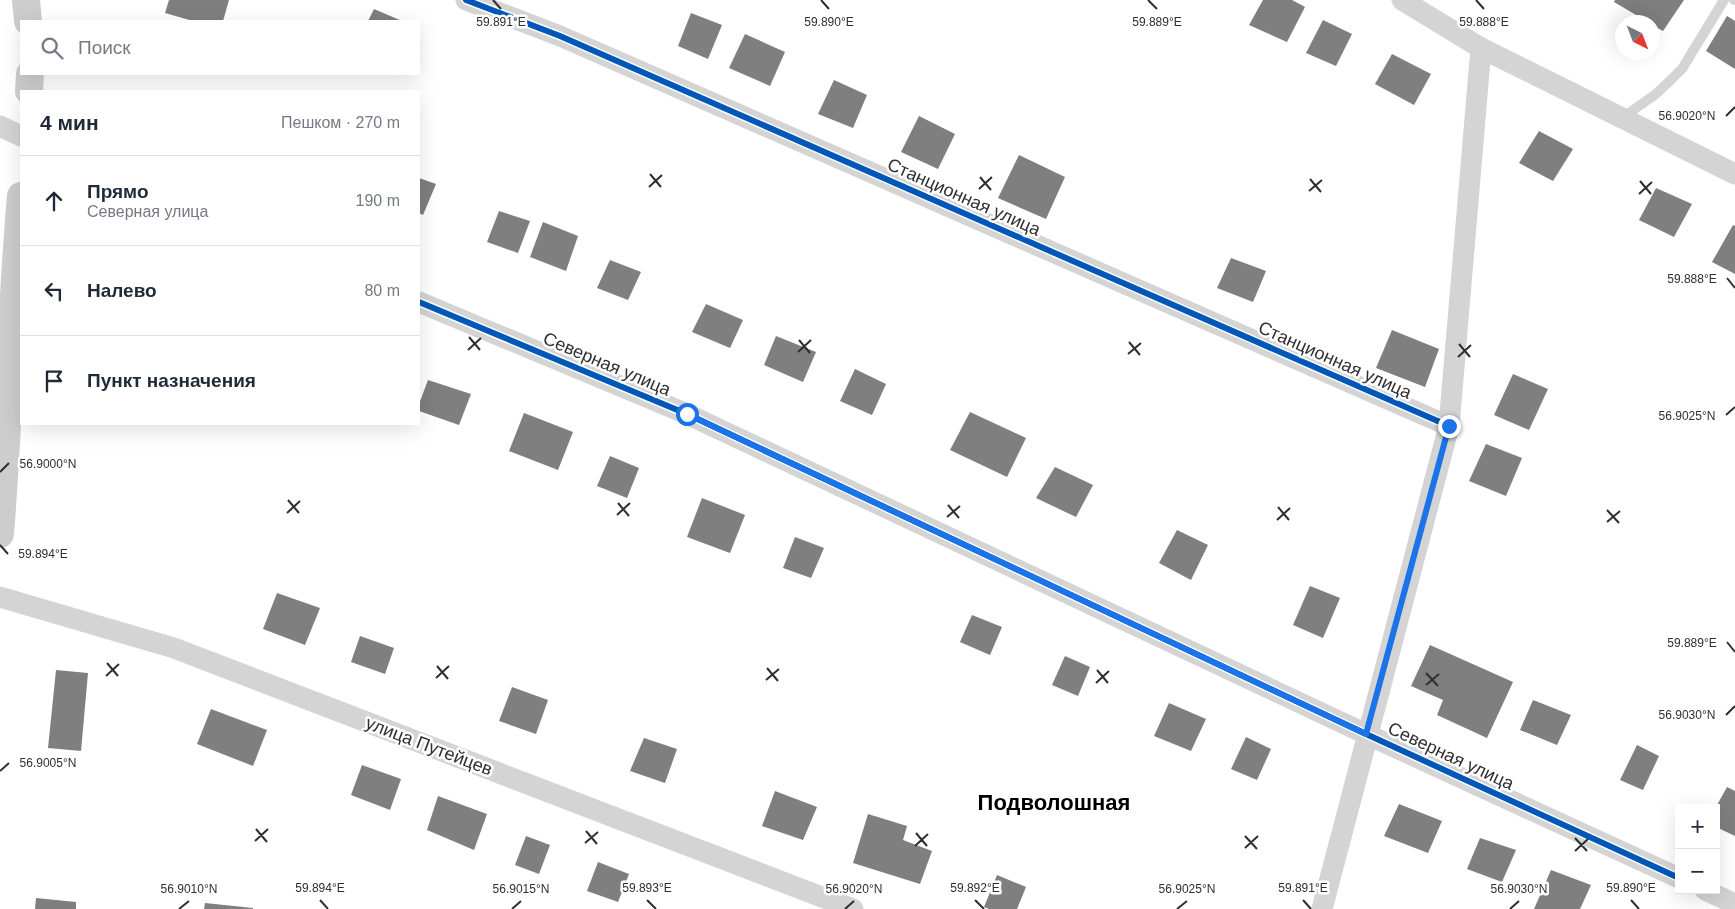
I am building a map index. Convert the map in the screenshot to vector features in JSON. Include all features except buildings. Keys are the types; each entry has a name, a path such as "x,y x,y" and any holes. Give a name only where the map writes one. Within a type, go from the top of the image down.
{"street":[{"path":"26,0 28,20"},
{"name":"Станционная улица","path":"466,0 560,36 1449,426"},
{"path":"1402,0 1481,48 1735,174"},
{"path":"1322,909 1366,734 1449,426 1481,48"},
{"path":"29,90 30,75"},
{"path":"0,126 20,136"},
{"path":"0,534 3,448 20,208"},
{"name":"Северная улица","path":"420,302 687,414 1366,734 1675,876"},
{"name":"улица Путейцев","path":"0,597 174,648 853,909"},
{"path":"1714,894 1735,904"}],"lane":[{"path":"1622,118 1656,94 1682,69 1724,0"}],"cycle path":[{"path":"466,0 560,36 1449,426"},
{"path":"420,302 687,414 1366,734 1675,876"}],"district":[{"name":"Подволошная","path":"1054,802"}],"route":[{"path":"687,414 1366,734 1449,426"}]}
